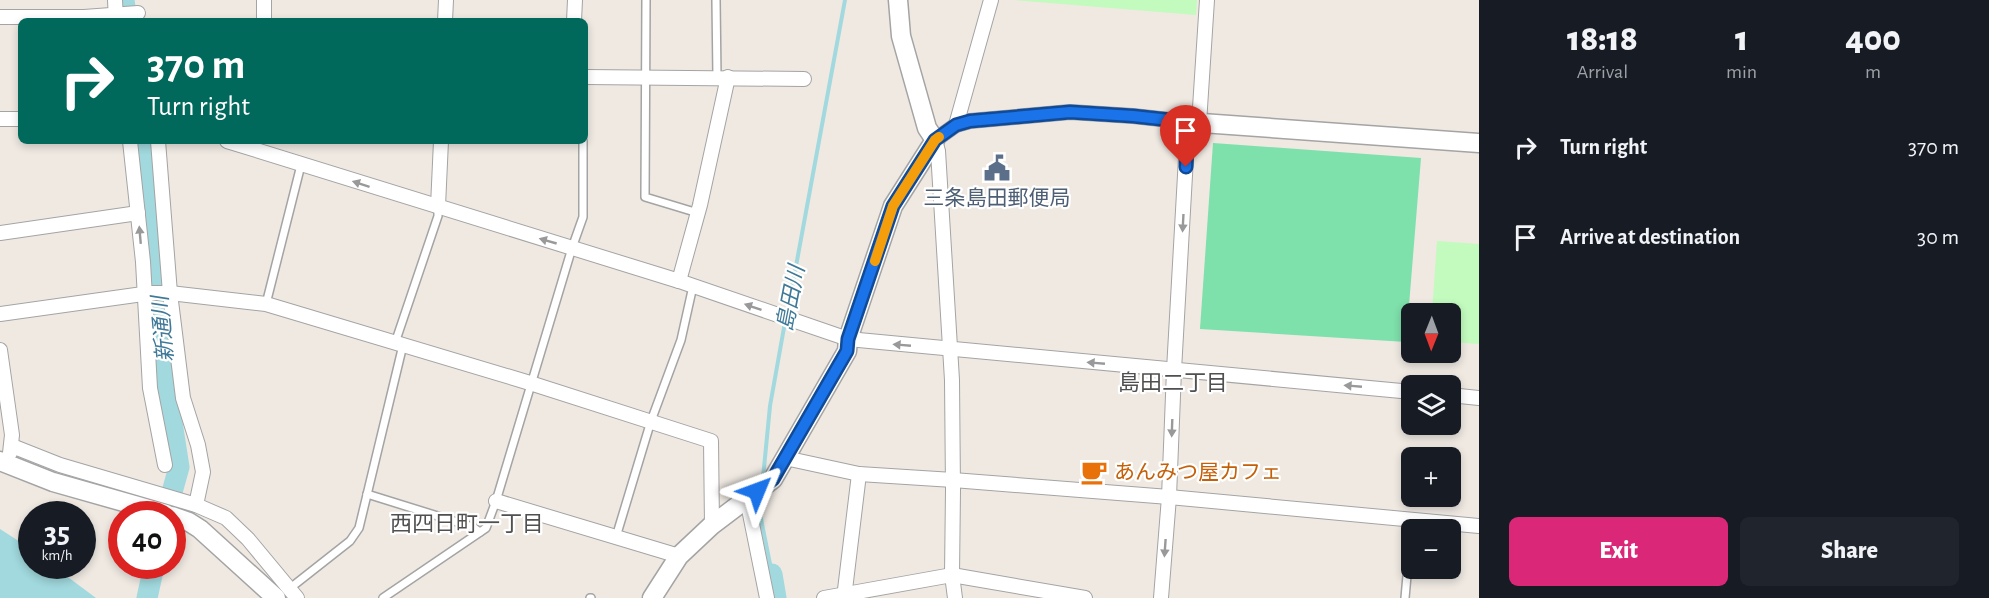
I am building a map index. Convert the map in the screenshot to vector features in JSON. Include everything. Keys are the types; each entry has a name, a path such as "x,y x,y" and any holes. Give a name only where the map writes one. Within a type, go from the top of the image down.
{"street":[{"path":"115,0 116,18"},
{"path":"264,0 264,18"},
{"path":"445,18 446,0"},
{"path":"574,18 575,0"},
{"path":"898,0 901,36 927,128 935,140 938,151 950,349 953,480 952,575 955,598"},
{"path":"956,125 991,0"},
{"path":"1161,598 1169,497 1174,370 1194,123 1207,0"},
{"path":"0,17 116,18 138,11"},
{"path":"588,77 723,77 804,80"},
{"path":"679,281 698,213 723,77"},
{"path":"652,598 679,556 712,525 773,479 847,351 848,339 893,206 935,140 956,125 970,121 1070,112 1479,143"},
{"path":"0,119 18,119"},
{"path":"130,144 147,293 150,388 165,465"},
{"path":"158,144 168,293 183,398 198,446 203,472 196,505"},
{"path":"438,206 441,144"},
{"path":"262,146 301,165 679,281 848,339 1401,391"},
{"path":"0,233 138,213"},
{"path":"0,314 147,293 168,293 266,304 530,383 711,441 712,525"},
{"path":"0,350 12,446 3,462 52,483 118,501"},
{"path":"1461,396 1479,398"},
{"path":"12,446 60,465 196,505 226,518 248,539 287,595"},
{"path":"785,458 859,474 1169,497 1401,519"},
{"path":"843,596 859,474"},
{"path":"496,501 679,556"},
{"path":"741,503 748,509 767,598"},
{"path":"186,521 287,595"},
{"path":"1461,524 1479,526"},
{"path":"824,598 952,575 1085,598"}],"lane":[{"path":"646,0 645,197 698,213"},
{"path":"716,0 723,77"},
{"path":"383,598 486,528 583,217 583,144"},
{"path":"266,304 301,165"},
{"path":"287,595 350,541 359,528 399,344 438,216 438,206"},
{"path":"616,537 651,421 681,340 693,286"},
{"path":"367,494 473,527 480,532"},
{"path":"1405,598 1407,579"}],"green space":[{"path":"1014,0 1197,0 1196,15"},
{"path":"1213,143 1421,158 1409,303 1401,303 1401,342 1200,329"},
{"path":"1437,241 1479,244 1479,344 1461,343 1461,303 1433,303"}],"water":[{"path":"0,529 18,541 18,579 70,579 96,598 0,598"}],"waterway":[{"name":"新通川","path":"124,0 127,18"},
{"name":"島田川","path":"787,315 845,0"},
{"name":"新通川","path":"145,144 167,390 179,467 170,501"},
{"name":"島田川","path":"763,478 770,406 785,322"},
{"name":"島田川","path":"761,494 760,514 772,574"},
{"name":"島田川","path":"772,574 776,598"},
{"name":"新通川","path":"147,598 151,579"}],"slow traffic":[{"path":"875,261 893,206 939,137"}],"place":[{"name":"三条島田郵便局","path":"997,168"},
{"name":"あんみつ屋カフェ","path":"1094,472"}],"district":[{"name":"島田二丁目","path":"1173,382"},
{"name":"西四日町一丁目","path":"467,523"}],"route":[{"path":"757,491 773,479 847,351 848,339 893,206 935,140 956,125 970,121 1070,112 1133,116 1188,122 1186,167"}]}
